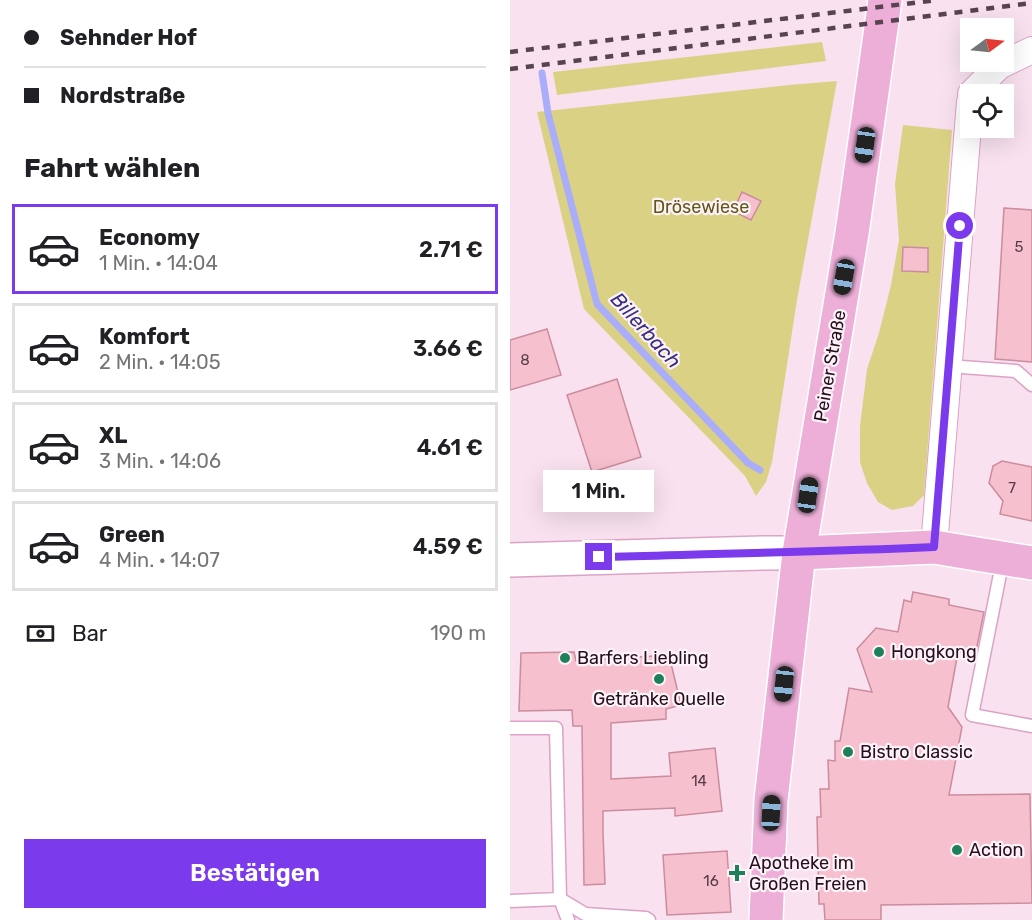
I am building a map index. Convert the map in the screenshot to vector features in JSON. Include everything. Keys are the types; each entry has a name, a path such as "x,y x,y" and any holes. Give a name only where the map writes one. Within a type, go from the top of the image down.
{"main road":[{"name":"Peiner Straße","path":"766,920 771,800 799,553 852,233 885,0"},
{"path":"510,560 799,553 934,547 1017,560"}],"street":[{"path":"981,84 999,66 1032,50"},
{"path":"934,547 967,138"}],"lane":[{"path":"948,366 1016,371 1032,385"},
{"path":"1017,560 972,715 1032,726"},
{"path":"510,728 556,728 560,899 568,920"},
{"path":"510,902 560,899 585,914 649,920"}],"green space":[{"path":"822,42 826,61 557,95 553,72"},
{"name":"Drösewiese","path":"837,81 797,300 772,462 766,482 756,496 745,476 584,309 537,112"},
{"path":"903,125 952,130 924,495 913,506 892,510 878,502 867,483 860,462 860,426 867,369 891,285 899,240 895,184"}],"building":[{"path":"742,192 761,201 751,220 733,211"},
{"path":"1004,208 1032,210 1032,362 995,359"},
{"path":"903,247 928,248 928,272 902,271"},
{"path":"547,329 561,375 510,390 510,340"},
{"path":"617,379 641,457 592,472 567,395"},
{"path":"1002,461 1032,467 1032,521 1000,514 1003,501 989,483 993,466"},
{"path":"913,592 949,599 949,605 984,612 975,656 958,652 948,707 962,727 949,795 1030,794 1032,903 881,905 881,920 825,920 824,904 819,904 817,817 821,817 820,789 829,789 828,760 835,761 835,741 840,741 849,688 872,692 857,649 876,628 898,632 904,600 911,602"},
{"path":"574,652 576,661 669,655 681,705 666,709 666,719 611,723 611,779 671,776 669,753 715,748 722,811 675,816 675,808 603,811 605,884 584,885 582,726 573,726 572,710 519,711 521,653"},
{"path":"727,851 731,912 667,915 663,855"}],"waterway":[{"name":"Billerbach","path":"542,73 548,113 597,304 748,463 760,470"}],"railway":[{"path":"510,52 937,0"},
{"path":"510,69 1032,3"}],"place":[{"name":"Hongkong","path":"879,652"},
{"name":"Barfers Liebling","path":"565,658"},
{"name":"Getränke Quelle","path":"659,679"},
{"name":"Bistro Classic","path":"848,752"},
{"name":"Action","path":"957,850"},
{"name":"Apotheke im Großen Freien","path":"737,873"}],"route":[{"path":"599,557 799,553 934,547 960,226"}]}
